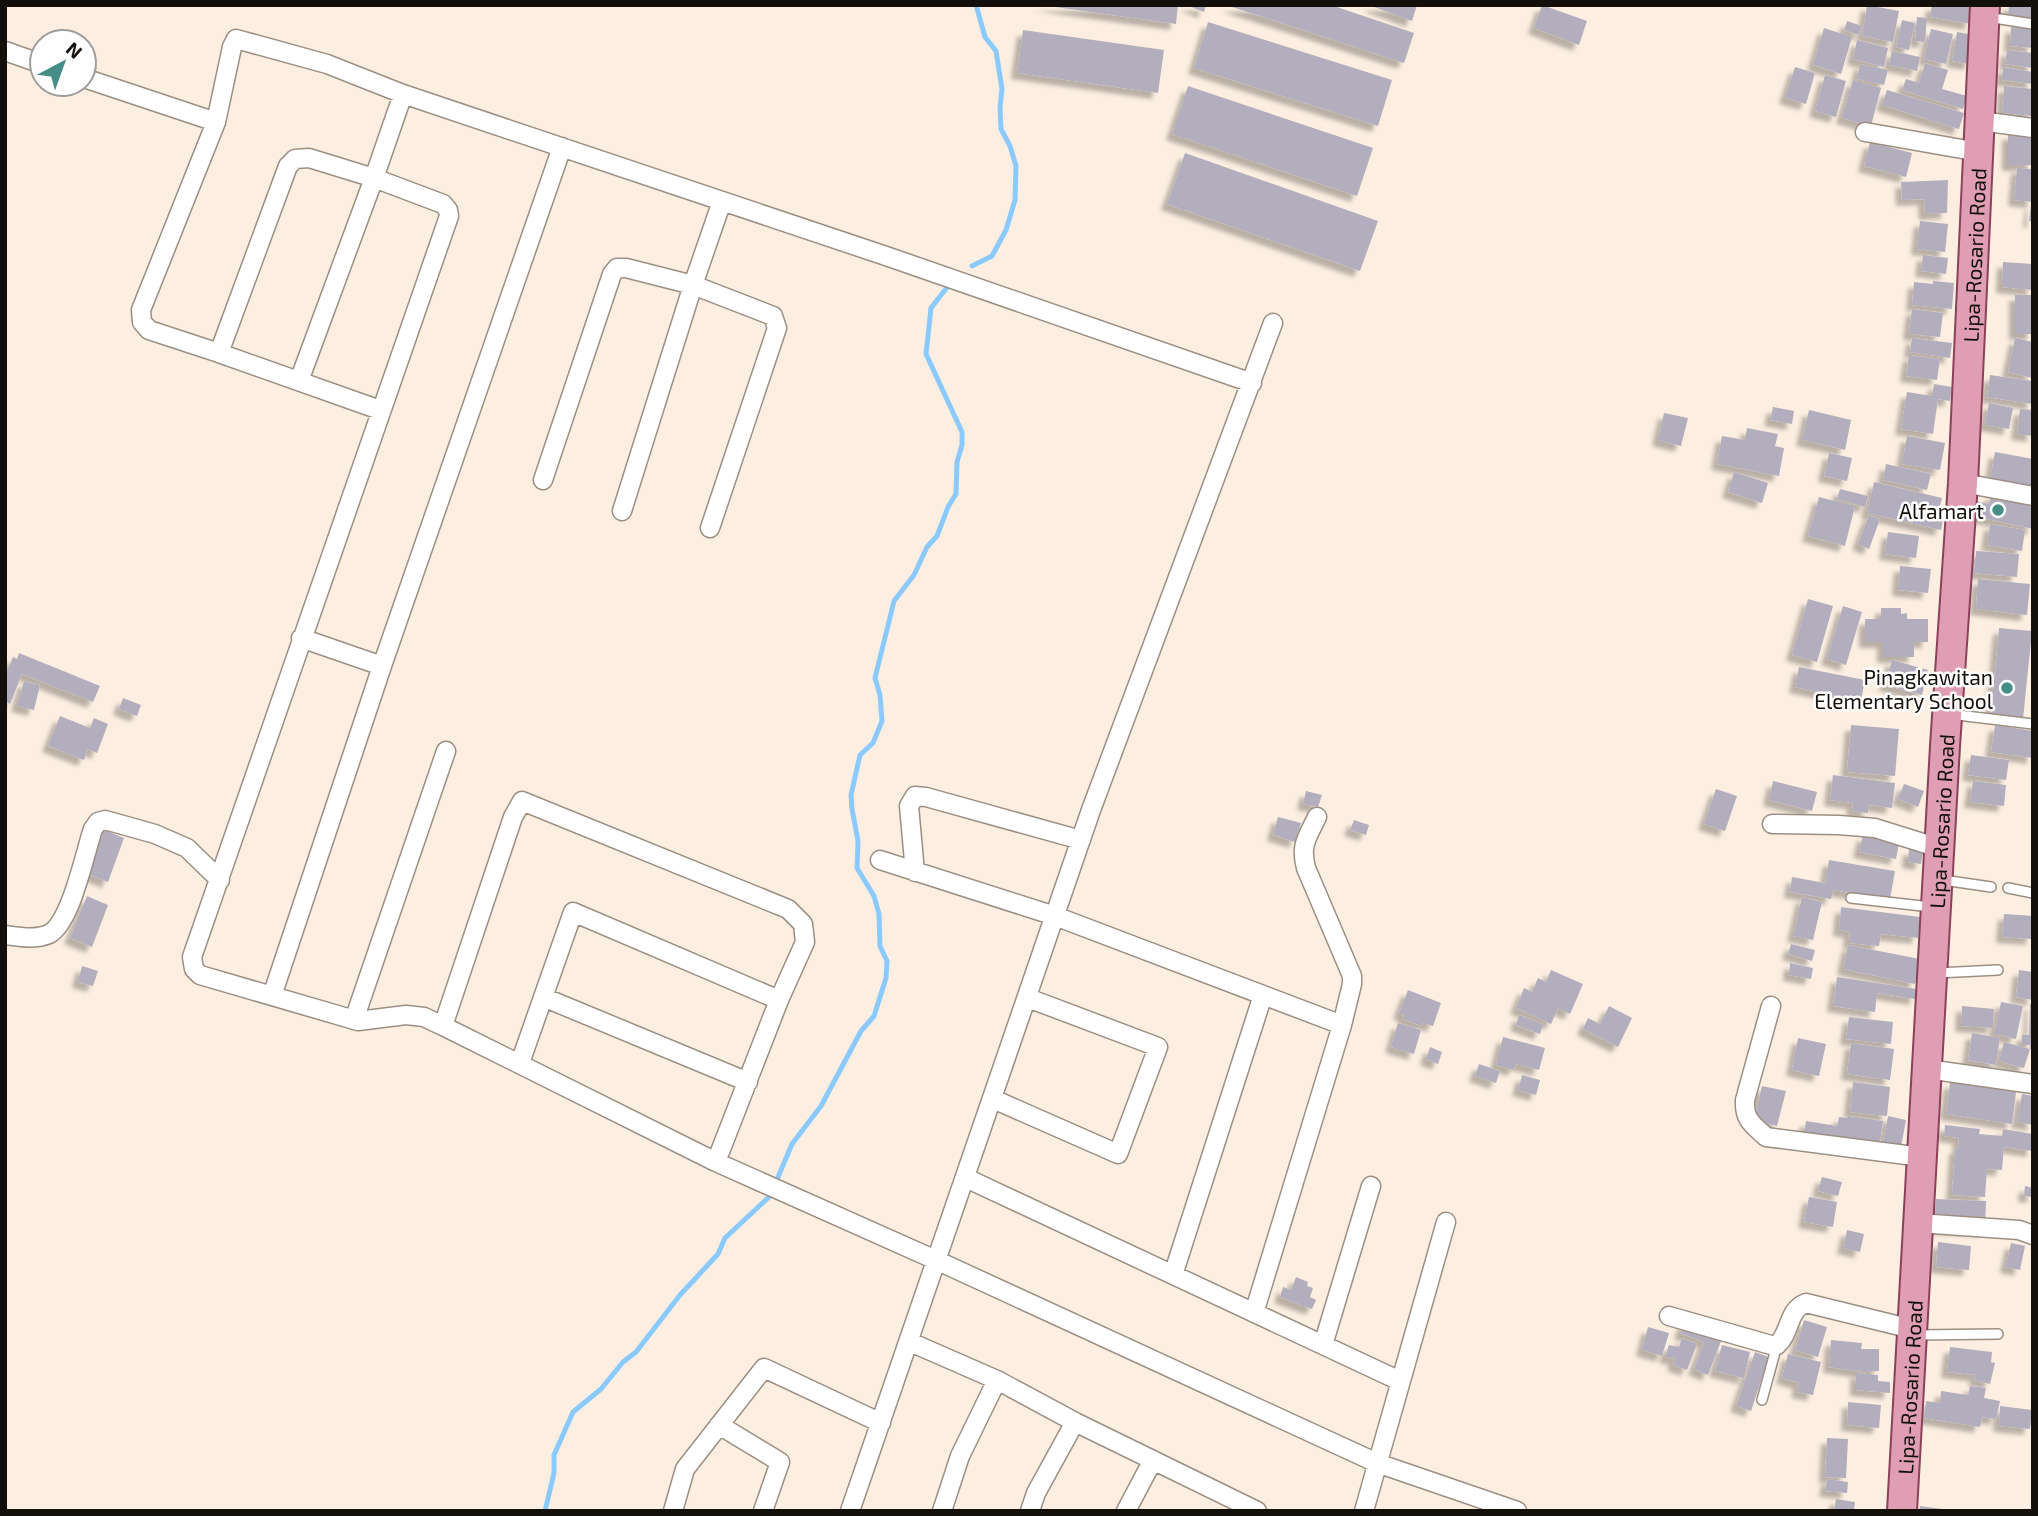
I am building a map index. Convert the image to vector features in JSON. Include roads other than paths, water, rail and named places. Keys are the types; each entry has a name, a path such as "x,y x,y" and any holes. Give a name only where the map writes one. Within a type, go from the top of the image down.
{"main road":[{"name":"Lipa-Rosario Road","path":"1902,1511 1962,483 1985,11"}],"street":[{"path":"380,410 149,330 142,322 141,310 216,122 236,39 327,64 403,94 1252,383"},
{"path":"5,51 28,59"},
{"path":"98,83 216,122"},
{"path":"299,381 403,94"},
{"path":"1980,121 2033,128"},
{"path":"1865,132 1979,152"},
{"path":"272,996 382,666 562,147"},
{"path":"219,353 288,166 295,159 310,158 374,178 443,204 448,210 449,216 192,957 194,969 200,975 358,1021 406,1015 424,1017 716,1162 938,1261 1377,1464 1517,1511"},
{"path":"622,511 692,285 722,201"},
{"path":"543,480 612,274 617,268 626,268 692,285 773,316 777,328 710,528"},
{"path":"850,1511 1081,839 1273,323"},
{"path":"1962,483 2033,496"},
{"path":"301,638 382,666"},
{"path":"354,1020 446,751"},
{"path":"915,872 909,806 915,796 1081,839"},
{"path":"443,1026 513,817 522,801 788,909 803,924 805,942 779,1000 716,1162"},
{"path":"1254,1313 1342,1025 1352,984 1352,976 1306,868 1303,845 1317,817"},
{"path":"5,935 34,938 51,933 65,916 93,829 98,822 105,820 155,834 187,848 220,880"},
{"path":"1772,824 1875,828 1939,848"},
{"path":"880,860 1055,916 1342,1025"},
{"path":"520,1063 573,912 779,1000"},
{"path":"1173,1275 1263,995"},
{"path":"543,997 748,1082"},
{"path":"993,1099 1118,1154 1158,1047 1028,998"},
{"path":"1771,1006 1745,1100 1744,1113 1751,1123 1766,1137 1922,1157"},
{"path":"1927,1069 2033,1084"},
{"path":"966,1178 1400,1381"},
{"path":"1323,1345 1371,1186"},
{"path":"1364,1511 1446,1222"},
{"path":"1918,1223 2019,1230 2033,1236"},
{"path":"1669,1316 1777,1345 1784,1339 1793,1312 1806,1303 1912,1332"},
{"path":"909,1342 997,1380 1075,1422 1257,1511"},
{"path":"673,1511 685,1469 764,1368 881,1423"},
{"path":"942,1511 960,1456 997,1380"},
{"path":"1030,1511 1036,1493 1075,1422"},
{"path":"719,1425 780,1462 763,1511"},
{"path":"1126,1511 1153,1460"}],"lane":[{"path":"1985,11 2033,24"},
{"path":"1947,714 2033,724"},
{"path":"1938,879 1991,887"},
{"path":"2008,888 2033,893"},
{"path":"1850,898 1936,908"},
{"path":"1932,973 1998,971"},
{"path":"1912,1332 1998,1334"},
{"path":"1762,1400 1777,1345"}],"waterway":[{"path":"972,266 992,256 1006,230 1015,200 1016,166 1001,129 1002,89 996,51 985,37 976,5"},
{"path":"545,1511 554,1473 554,1455 573,1412 601,1389 623,1362 636,1352 680,1295 718,1254 725,1238 770,1196 792,1144 821,1106 861,1031 874,1016 886,978 887,961 880,946 879,914 874,896 857,868 858,841 851,795 860,755 873,743 882,721 880,695 875,678 894,601 914,575 927,547 937,536 956,494 962,432 926,354 931,308 948,286"}],"place":[{"name":"Alfamart","path":"1998,510"},
{"name":"Pinagkawitan Elementary School","path":"2007,688"}]}
